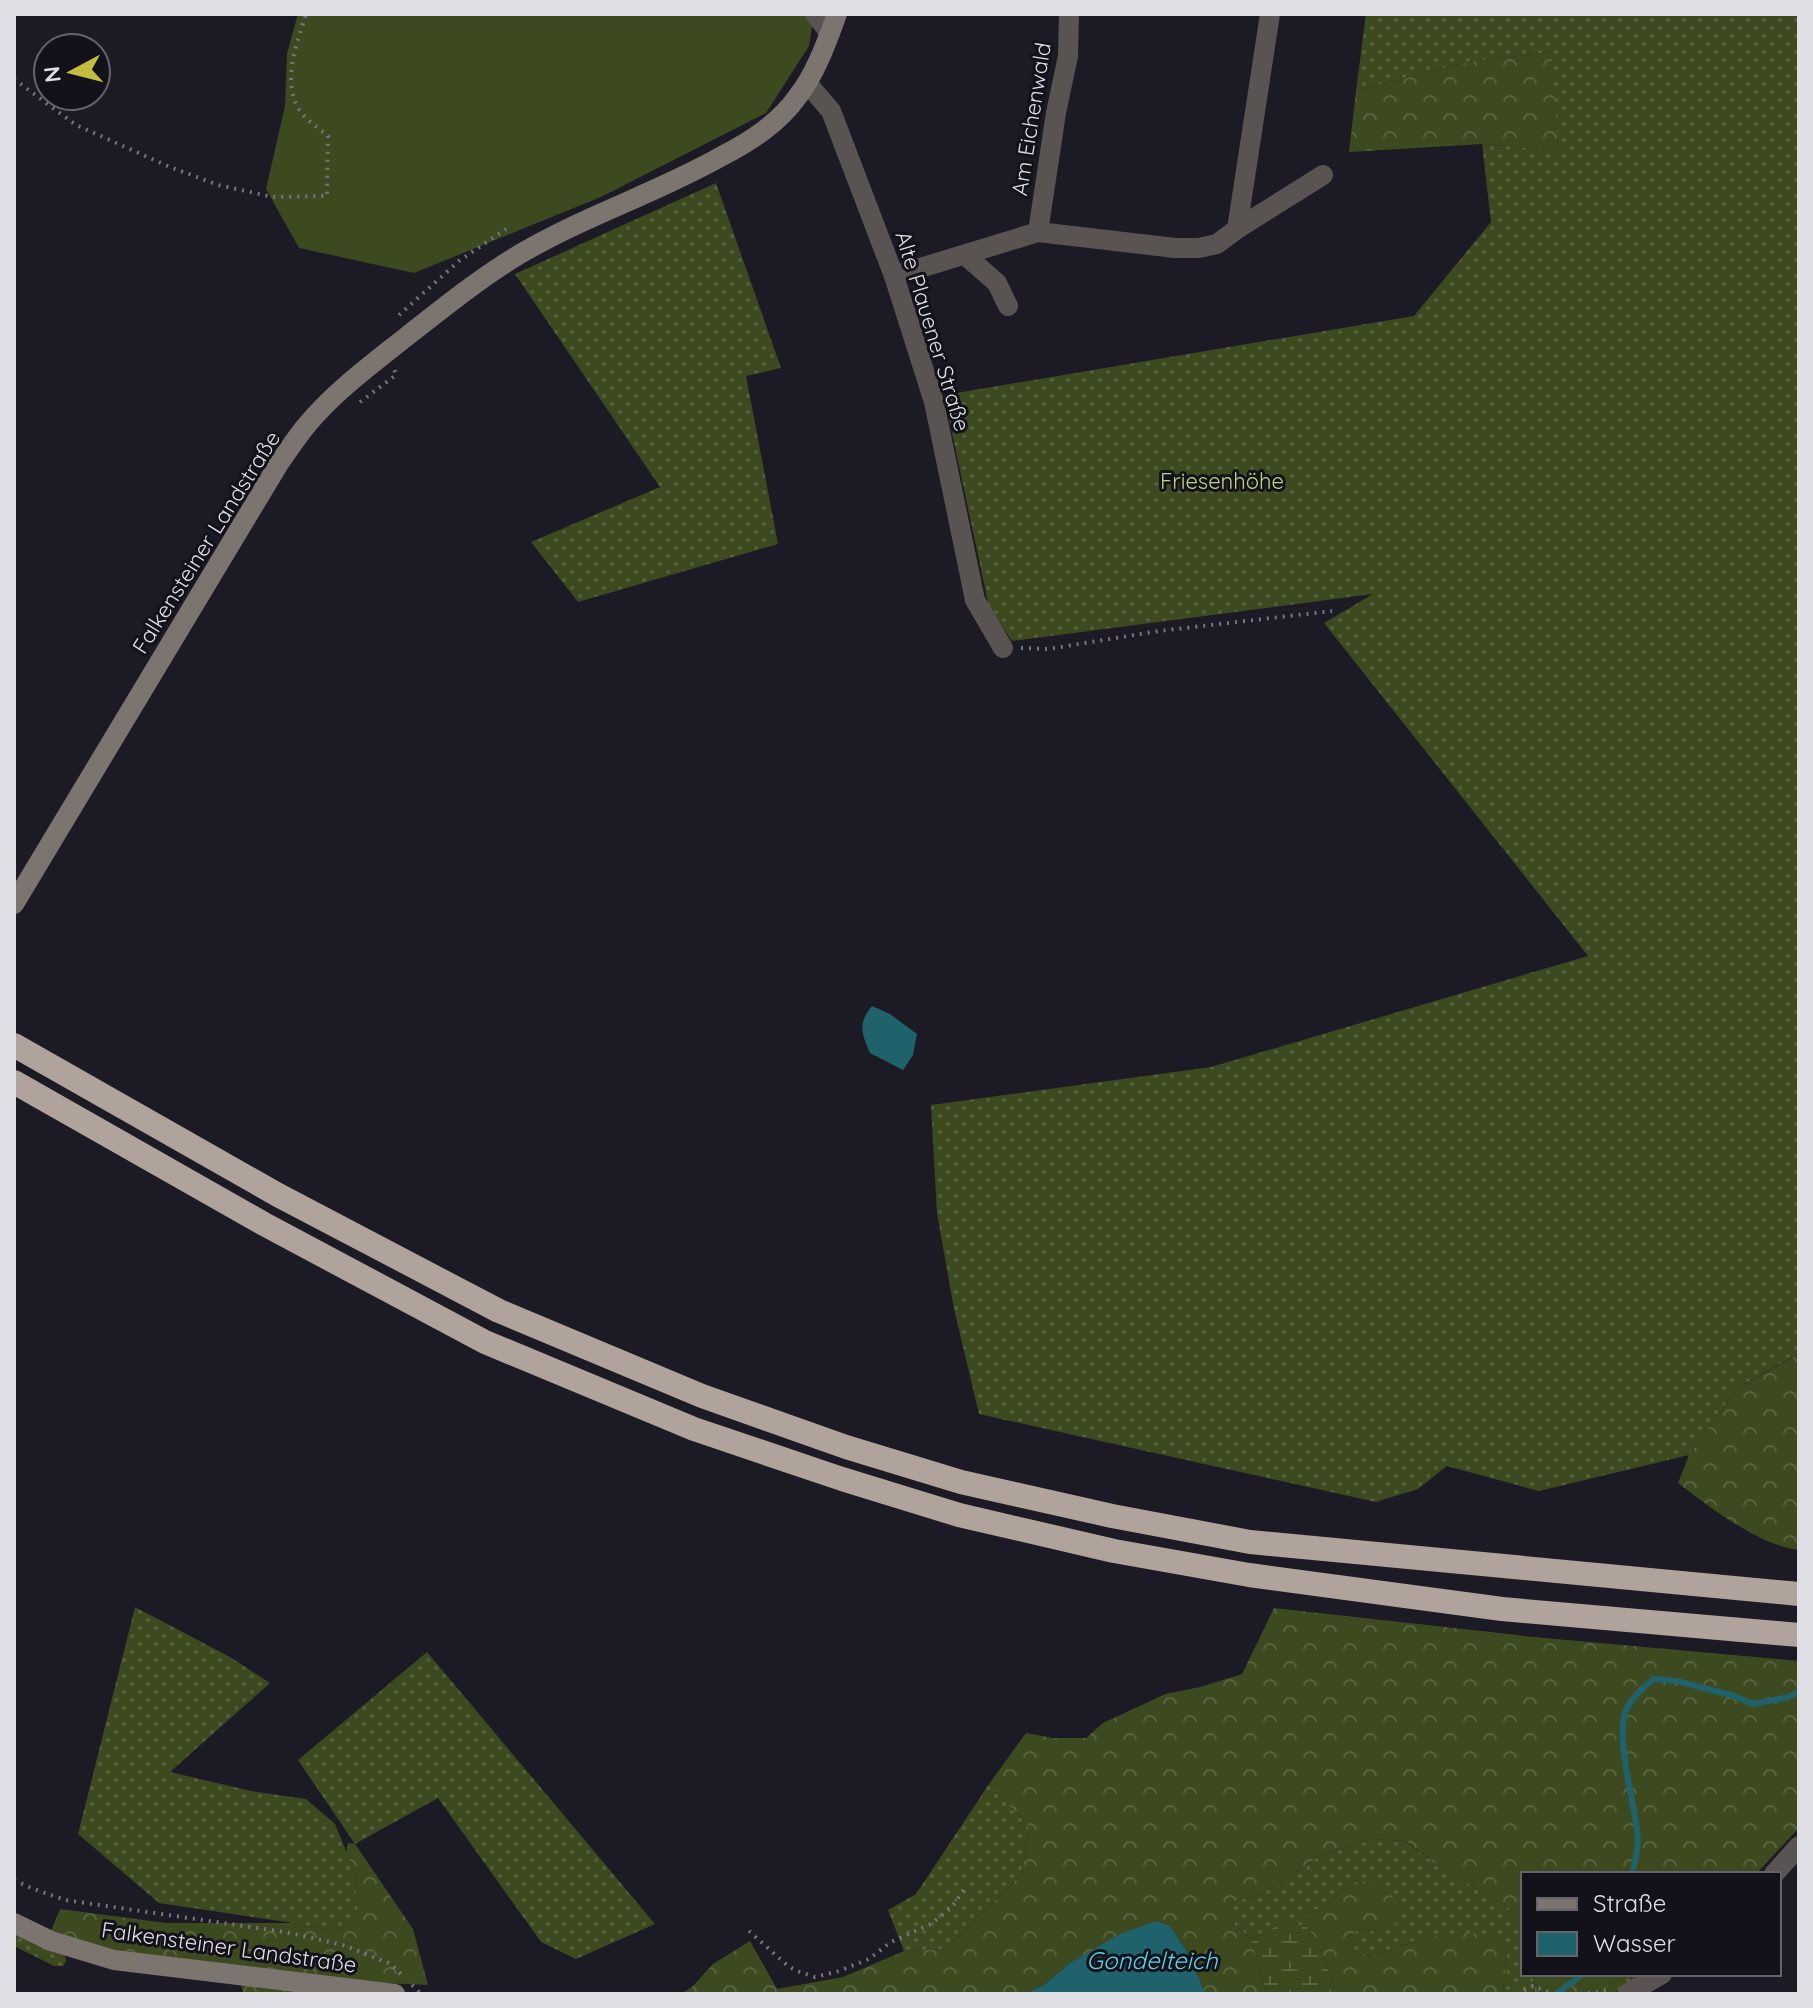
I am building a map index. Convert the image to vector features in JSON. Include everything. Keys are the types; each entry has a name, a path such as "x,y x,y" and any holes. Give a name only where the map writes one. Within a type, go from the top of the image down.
{"highway":[{"path":"14,1045 278,1195 499,1311 702,1396 846,1447 961,1482 1250,1542 1799,1594"},
{"path":"14,1082 264,1224 485,1342 694,1429 842,1479 959,1515 1114,1551 1249,1575 1502,1609 1799,1635"}],"main road":[{"name":"Falkensteiner Landstraße","path":"14,904 278,465 308,424 388,351 462,293 520,254 583,221 687,176 753,139 798,98 834,24"},
{"name":"Falkensteiner Landstraße","path":"14,1923 51,1941 114,1960 395,1994"}],"street":[{"path":"815,14 834,24"},
{"name":"Am Eichenwald","path":"1038,232 1068,56 1069,14"},
{"path":"1237,229 1270,14"},
{"name":"Alte Plauener Straße","path":"807,83 831,111 894,276 934,402 975,600 1003,648"},
{"path":"894,276 1038,232 1175,248 1217,244 1323,175"},
{"path":"966,256 997,283 1008,306"},
{"path":"1776,1872 1799,1846"},
{"path":"1627,1994 1658,1976"}],"path":[{"path":"14,79 76,125 218,185 273,197 327,196 328,136 298,108 290,83 295,49 306,14"},
{"path":"398,316 459,261 506,229"},
{"path":"359,403 396,375 388,351"},
{"path":"1003,648 1048,649 1159,631 1332,611"},
{"path":"14,1880 65,1900 285,1932 343,1945 391,1964 421,1994"},
{"path":"749,1931 788,1966 815,1977 869,1959 891,1942 931,1924 952,1907 965,1888"},
{"path":"1517,1994 1533,1986 1553,1994"}],"green space":[{"path":"298,14 814,14 809,46 766,113 601,197 414,273 299,248 266,189 285,106 287,53"},
{"name":"Friesenhöhe","path":"1366,14 1799,14 1799,1355 1737,1388 1689,1455 1539,1491 1447,1466 1418,1489 1376,1502 979,1414 954,1309 937,1213 931,1105 1211,1067 1588,956 1324,623 1373,594 1012,641 989,607 944,395 1414,316 1491,222 1482,144 1558,150 1550,52 1467,62 1356,91"},
{"path":"1551,52 1558,150 1482,144 1349,152 1356,91 1467,62"},
{"path":"716,183 781,368 746,376 778,544 578,602 531,542 660,487 515,274"},
{"path":"1799,1355 1799,1550 1752,1533 1678,1483 1689,1455 1737,1388"},
{"path":"135,1607 230,1657 270,1683 170,1772 251,1791 306,1799 335,1824 355,1873 358,1909 339,1932 159,1903 78,1834"},
{"path":"1274,1608 1534,1637 1799,1661 1799,1828 1758,1872 1521,1872 1521,1927 1509,1908 1440,1867 1406,1841 1374,1839 1320,1856 1260,1895 1228,1903 1234,1924 1251,1939 1267,1994 1206,1994 1186,1950 1170,1926 1157,1921 1070,1963 1044,1985 1024,1994 681,1994 692,1987 713,1964 750,1941 777,1989 843,1977 904,1951 946,1949 1022,1874 1029,1827 989,1784 1026,1733 1053,1738 1086,1738 1103,1723 1165,1694 1242,1674"},
{"path":"427,1652 655,1924 576,1959 541,1942 438,1798 355,1844 298,1760"},
{"path":"989,1784 1029,1827 1022,1874 946,1949 904,1951 888,1910 916,1894"},
{"path":"1374,1839 1405,1841 1440,1867 1509,1908 1521,1927 1521,1976 1533,1976 1535,1994 1505,1994 1507,1952 1423,1938 1376,1955 1357,1954 1349,1937 1359,1929 1378,1932 1344,1888 1330,1903 1307,1914 1307,1927 1285,1922 1251,1939 1234,1924 1228,1903 1260,1895 1320,1856"},
{"path":"348,1843 355,1844 413,1929 428,1985 385,1983 378,1994 244,1994 236,1970 75,1944 51,1931 60,1909 166,1923 293,1923 339,1932 358,1909 355,1873 346,1852"},
{"path":"1364,1882 1382,1884 1398,1904 1399,1922 1378,1932 1359,1929 1349,1937 1357,1954 1376,1955 1423,1938 1463,1933 1491,1935 1507,1952 1505,1994 1338,1994 1316,1939 1307,1927 1307,1914 1330,1903 1344,1888"},
{"path":"1285,1922 1307,1927 1316,1939 1338,1994 1267,1994 1251,1939"},
{"path":"14,1933 65,1956 63,1966 54,1966 14,1946"},
{"path":"1533,1976 1628,1976 1591,1994 1535,1994"},
{"path":"1628,1976 1644,1976 1612,1994 1591,1994"}],"water":[{"path":"872,1006 890,1014 917,1034 913,1055 903,1070 870,1053 862,1029 864,1018"},
{"name":"Gondelteich","path":"1157,1921 1170,1926 1186,1950 1206,1994 1024,1994 1044,1985 1070,1963 1120,1934"}],"waterway":[{"path":"1632,1872 1638,1836 1623,1749 1623,1732 1628,1706 1636,1695 1653,1679 1677,1681 1753,1704 1789,1697 1799,1691"},
{"path":"1556,1994 1580,1976"}]}
